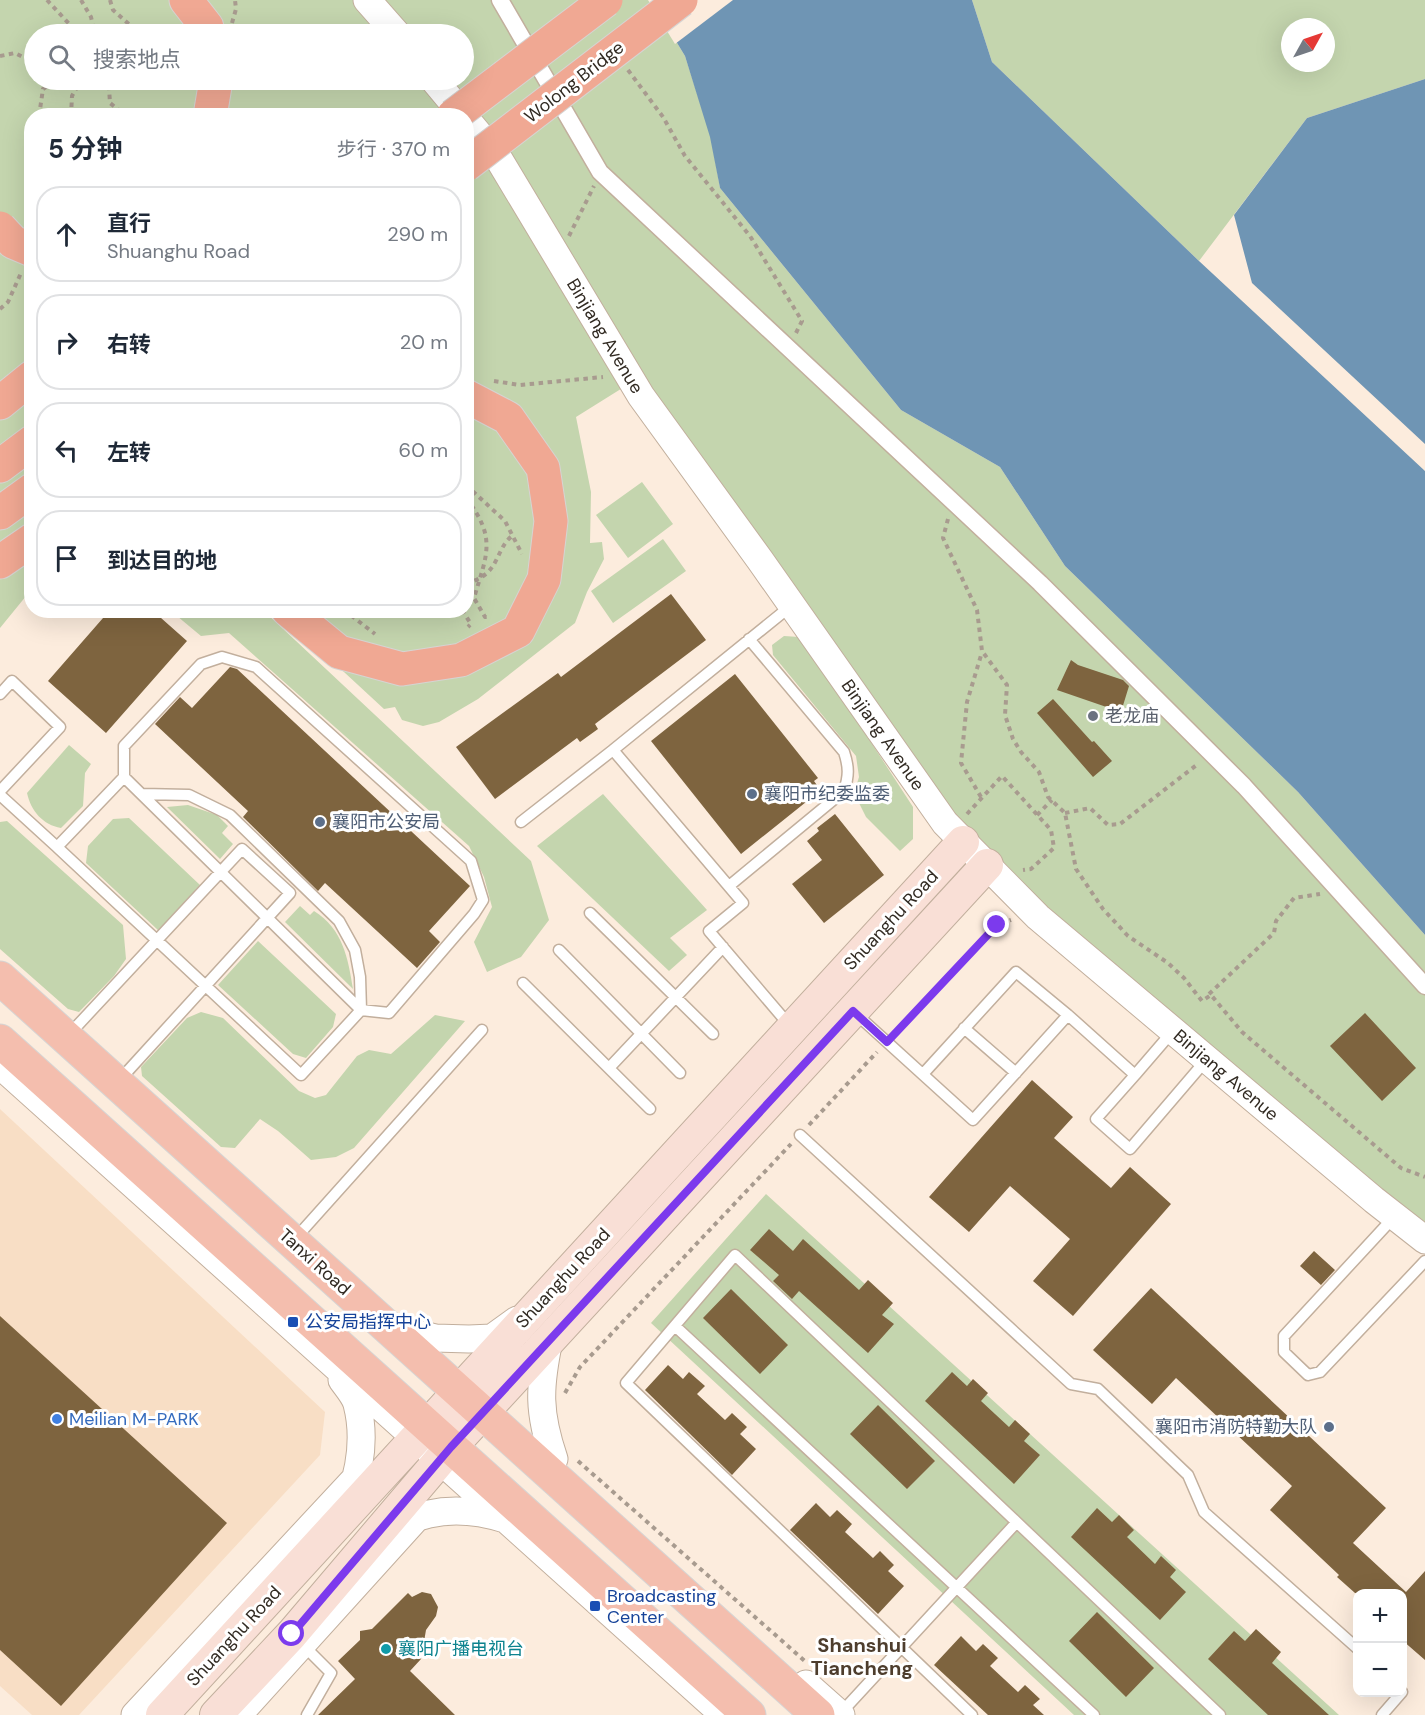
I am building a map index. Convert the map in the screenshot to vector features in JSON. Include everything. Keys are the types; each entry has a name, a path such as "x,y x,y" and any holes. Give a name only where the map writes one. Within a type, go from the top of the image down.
{"highway":[{"path":"186,0 205,24"},
{"path":"464,108 606,0"},
{"name":"Wolong Bridge","path":"474,159 681,0"},
{"path":"211,108 214,90"},
{"path":"0,228 24,255"},
{"path":"0,403 24,384"},
{"path":"298,618 339,652 402,669 461,660 518,631 544,579 551,521 543,468 508,418 478,388"},
{"path":"0,466 24,448"},
{"path":"0,513 24,495"},
{"path":"0,562 24,546"}],"main road":[{"name":"Shuanghu Road","path":"216,1715 297,1639 372,1539 433,1443 464,1386 793,1028 958,836"},
{"name":"Shuanghu Road","path":"162,1715 344,1517 433,1443 487,1408 853,1011 992,870"},
{"name":"Tanxi Road","path":"0,978 464,1386 818,1715"},
{"path":"0,1041 433,1443 749,1715"}],"street":[{"path":"367,0 388,24"},
{"path":"500,0 600,172 1040,583 1244,786 1425,986"},
{"name":"Binjiang Avenue","path":"442,90 457,108"},
{"name":"Binjiang Avenue","path":"474,128 497,156 641,396 945,823 1038,917 1425,1240"},
{"path":"0,959 302,1231 401,1330 435,1338 492,1338 539,1304"},
{"path":"0,1065 334,1366 433,1443 506,1519 717,1713"},
{"path":"549,1340 542,1377 542,1408 544,1432 554,1459"},
{"path":"334,1366 357,1403 362,1442 359,1469 344,1517"},
{"path":"487,1408 554,1459 840,1715"},
{"path":"135,1715 357,1477"},
{"path":"372,1539 418,1515 447,1510 481,1512 506,1519"},
{"path":"238,1715 297,1639 418,1515"}],"lane":[{"path":"521,822 792,605"},
{"path":"729,886 844,791 849,778 844,752 749,639"},
{"path":"57,847 124,777 124,746 201,664 222,657 256,667 471,861 483,900 474,914 389,1013 360,1010 124,777"},
{"path":"0,694 12,681 60,727 0,793 301,1075 360,1010 360,977 355,950 339,921 230,815 189,795 142,794"},
{"path":"613,750 743,903 709,931 793,1028"},
{"path":"76,1027 242,849 290,893 126,1073"},
{"path":"590,913 713,1034"},
{"path":"609,1068 723,946"},
{"path":"559,950 680,1073"},
{"path":"923,1074 1016,972 1135,1075"},
{"path":"523,983 650,1109"},
{"path":"853,1011 973,1120 1068,1015"},
{"path":"964,1028 1016,1073"},
{"path":"302,1231 482,1030"},
{"path":"1173,1030 1096,1119 1130,1149 1207,1059"},
{"path":"800,1135 1071,1384 1098,1389 1188,1475 1204,1512 1353,1645"},
{"path":"1394,1216 1284,1336 1284,1352 1308,1375 1320,1372 1425,1261"},
{"path":"972,1715 626,1383 735,1255 1220,1715"},
{"path":"675,1326 1094,1715"},
{"path":"840,1715 1016,1523"},
{"path":"297,1639 331,1673 307,1715"},
{"path":"1382,1715 1397,1697"}],"path":[{"path":"47,0 69,24"},
{"path":"81,0 93,24"},
{"path":"110,0 113,10 129,24"},
{"path":"225,24 236,9 235,0"},
{"path":"0,56 15,53 24,58"},
{"path":"624,65 663,117 685,156 750,236 802,321 789,349"},
{"path":"40,108 43,90"},
{"path":"71,108 72,96 75,90"},
{"path":"109,90 110,103 116,108"},
{"path":"558,258 600,172"},
{"path":"0,309 8,302 24,266"},
{"path":"478,388 627,374"},
{"path":"474,492 505,521 522,555"},
{"path":"952,502 943,538 977,610 982,651 967,702 961,763 981,797"},
{"path":"474,508 488,538 474,598 485,617 492,616"},
{"path":"474,581 488,572 504,542 512,536"},
{"path":"355,618 380,637"},
{"path":"464,632 471,624 467,618"},
{"path":"982,651 1007,685 1005,715 1013,739 1021,753 1039,772 1048,797 1065,813 1076,869 1103,909 1128,936 1168,963 1184,978 1202,1001"},
{"path":"1065,813 1090,808 1108,825 1120,824 1211,754"},
{"path":"958,836 981,797 1002,776 1052,830 1054,848 1031,868 992,870"},
{"path":"1037,815 1052,800"},
{"path":"1202,1001 1274,933 1276,921 1294,898 1338,891"},
{"path":"562,1398 580,1367 997,925 1015,919"},
{"path":"1202,1001 1211,995 1242,1032 1295,1078 1401,1168 1425,1178"},
{"path":"544,1432 807,1664"}],"shaded area":[{"name":"Meilian M-PARK","path":"0,1109 325,1412 320,1455 79,1715 32,1715 0,1686"}],"green space":[{"path":"0,0 651,0 685,56 711,137 720,188 901,410 1000,467 1065,566 1298,792 1425,935 1425,1241 963,842 632,382 576,417 591,492 590,543 602,542 604,559 587,592 575,623 478,699 439,722 423,726 402,720 395,707 384,709 286,618 474,618 474,108 24,108 24,599 0,628"},
{"path":"972,0 1425,0 1425,79 1307,118 1199,261 992,62"},
{"path":"642,482 673,524 628,558 596,515"},
{"path":"663,539 686,571 613,623 591,591"},
{"path":"179,618 271,618 531,861 549,920 521,957 487,972 474,942 492,907 484,877 469,846 229,633 201,636"},
{"path":"784,636 799,637 815,656 913,807 913,839 900,851 866,817 854,793 859,777 856,756 773,655 772,645"},
{"path":"69,745 91,764 85,773 83,806 61,828 49,824 39,816 31,806 27,793"},
{"path":"603,794 707,910 670,938 687,955 669,971 537,846"},
{"path":"188,805 217,815 228,826 222,833 233,844 220,859 167,807"},
{"path":"129,818 200,885 159,931 86,863 88,846 113,819"},
{"path":"7,821 123,925 126,959 114,976 79,1012 68,1009 0,949 0,822"},
{"path":"300,906 310,915 314,911 324,918 338,935 346,955 353,989 285,922"},
{"path":"258,941 336,1014 333,1027 306,1058 293,1054 218,985"},
{"path":"201,1012 223,1018 299,1091 315,1098 326,1095 357,1056 369,1050 391,1054 435,1015 465,1021 354,1148 336,1157 311,1160 278,1131 260,1119 235,1148 221,1147 142,1076 141,1067 187,1018"},
{"path":"766,1194 1339,1715 1074,1715 651,1323"}],"water":[{"path":"651,0 972,0 992,62 1199,261 1425,471 1425,935 1298,792 1065,566 1000,467 901,410 720,188 710,137 685,56"},
{"path":"1425,79 1425,444 1252,283 1234,215 1307,118"}],"pier":[{"path":"648,0 733,0 675,44"}],"building":[{"path":"671,594 706,640 595,724 598,729 580,742 577,738 495,799 456,747 558,673 561,677"},
{"path":"103,618 161,618 187,641 106,733 48,681"},
{"path":"1071,660 1078,665 1123,680 1129,686 1121,712 1057,690"},
{"name":"襄阳市公安局","path":"230,667 237,669 470,886 429,931 440,942 417,968 325,883 318,891 243,817 248,811 155,724 180,697 192,708"},
{"name":"襄阳市纪委监委","path":"735,674 818,778 814,781 819,788 804,800 806,802 741,854 651,741"},
{"path":"1053,699 1112,761 1093,777 1037,713"},
{"path":"835,814 884,875 824,923 792,884 822,860 807,841 819,831 817,828"},
{"path":"1365,1013 1416,1068 1382,1101 1330,1046"},
{"path":"1032,1080 1073,1117 1054,1138 1111,1188 1130,1167 1171,1204 1073,1316 1033,1281 1070,1239 1010,1186 969,1232 929,1197"},
{"path":"769,1229 793,1251 803,1239 859,1290 868,1280 893,1303 882,1315 894,1324 868,1353 799,1291 792,1299 773,1281 779,1275 750,1250"},
{"path":"1314,1251 1335,1270 1321,1285 1300,1266"},
{"path":"1151,1288 1386,1508 1353,1543 1403,1589 1353,1589 1353,1591 1337,1577 1339,1575 1270,1510 1292,1486 1176,1378 1152,1404 1093,1350"},
{"path":"731,1289 788,1345 760,1374 703,1318"},
{"name":"Meilian M-PARK","path":"0,1316 227,1523 61,1706 0,1650"},
{"path":"668,1365 683,1379 689,1372 705,1386 697,1394 725,1420 732,1413 747,1427 740,1434 756,1449 732,1475 645,1390"},
{"path":"952,1372 967,1386 973,1379 988,1393 981,1401 1009,1427 1015,1420 1030,1434 1024,1441 1040,1455 1014,1484 925,1401"},
{"path":"878,1405 935,1461 907,1489 850,1434"},
{"path":"816,1503 830,1517 837,1510 852,1524 845,1532 873,1558 880,1551 894,1565 888,1571 904,1586 878,1614 790,1530"},
{"path":"1097,1508 1112,1522 1119,1515 1134,1530 1127,1537 1155,1564 1161,1556 1176,1570 1170,1577 1186,1592 1160,1620 1071,1537"},
{"path":"1425,1571 1425,1660 1407,1644 1407,1591"},
{"name":"襄阳广播电视台","path":"422,1592 431,1594 438,1607 436,1616 426,1630 421,1659 410,1671 455,1715 318,1715 355,1679 338,1661 360,1640 360,1631 372,1629 408,1593 412,1597"},
{"path":"1097,1612 1154,1668 1126,1697 1069,1641"},
{"path":"1256,1629 1281,1652 1272,1663 1329,1715 1268,1715 1208,1659 1234,1631 1245,1641"},
{"path":"961,1636 976,1651 983,1644 998,1658 990,1666 1018,1692 1025,1685 1040,1699 1033,1705 1044,1715 988,1715 934,1665"}],"place":[{"name":"老龙庙","path":"1093,716"},
{"name":"襄阳市纪委监委","path":"752,794"},
{"name":"襄阳市公安局","path":"320,822"},
{"name":"公安局指挥中心","path":"293,1322"},
{"name":"Meilian M-PARK","path":"57,1419"},
{"name":"襄阳市消防特勤大队","path":"1329,1427"},
{"name":"Broadcasting Center","path":"595,1606"},
{"name":"襄阳广播电视台","path":"386,1649"}],"district":[{"name":"Shanshui Tiancheng","path":"862,1656"}],"route":[{"path":"292,1634 451,1447 853,1011 887,1042 997,925"}]}
